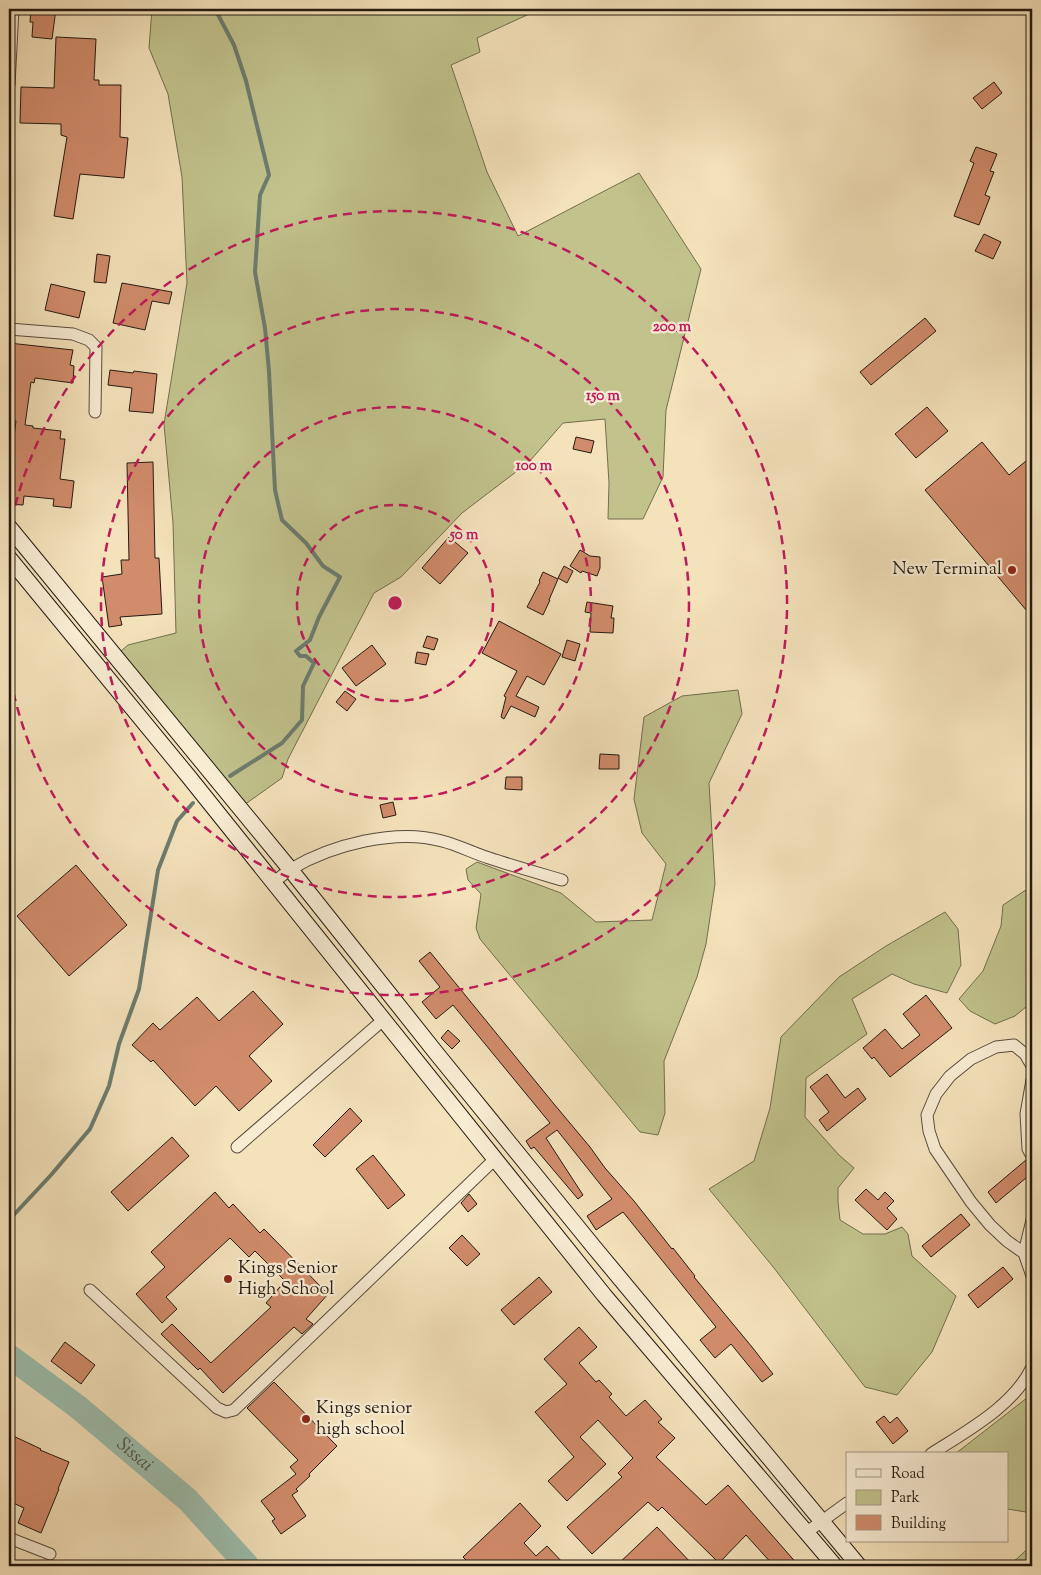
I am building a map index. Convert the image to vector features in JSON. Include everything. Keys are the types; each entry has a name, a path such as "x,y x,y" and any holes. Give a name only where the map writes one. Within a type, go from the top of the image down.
{"street":[{"path":"9,85 14,9"},
{"path":"9,329 74,334 88,340 96,347 95,412"},
{"path":"9,528 290,869 587,1238 859,1566"},
{"path":"9,558 189,777 604,1295 835,1566"},
{"path":"273,883 290,869 312,858 357,843 384,838 419,837 441,840 488,858 562,880"},
{"path":"237,1148 383,1020"},
{"path":"1024,1253 1007,1241 990,1225 971,1202 935,1149 928,1130 926,1115 936,1094 950,1076 971,1060 996,1047 1014,1046 1025,1054 1032,1066"},
{"path":"1032,1080 1026,1114 1028,1149 1032,1156"},
{"path":"90,1290 217,1408 226,1412 234,1410 495,1159"},
{"path":"1032,1220 1024,1253 1032,1276"},
{"path":"933,1452 996,1411 1020,1386 1032,1367"},
{"path":"807,1532 846,1504"},
{"path":"9,1538 50,1554"}],"green space":[{"path":"152,9 540,9 477,38 480,52 451,65 487,172 518,236 639,173 701,269 666,410 663,477 643,519 608,519 609,483 605,419 563,423 529,462 462,513 401,577 374,593 288,759 282,778 244,805 120,652 128,645 176,633 173,523 164,424 187,283 182,177 168,94 149,48"},
{"path":"738,690 742,714 709,783 715,884 706,944 697,977 664,1061 665,1113 658,1135 640,1132 480,939 476,928 481,894 468,880 466,869 477,862 561,893 596,922 652,920 666,864 642,833 634,799 644,717 682,696"},
{"path":"1032,886 1032,1002 1015,1016 995,1024 970,1011 959,999 983,971 1001,926 1003,905"},
{"path":"945,912 958,929 961,965 947,993 914,984 892,974 852,999 867,1034 806,1078 805,1117 839,1155 854,1168 838,1188 840,1220 863,1234 885,1234 902,1227 908,1234 912,1256 956,1296 932,1352 897,1395 865,1387 774,1268 709,1189 754,1161 770,1108 781,1037 839,977 886,946"},
{"path":"1032,1394 1032,1513 1008,1509 1008,1452 958,1452"},
{"path":"1032,1545 1032,1566 1012,1566 1012,1563"}],"building":[{"path":"31,9 56,9 52,39 32,37 33,22 30,22"},
{"path":"56,37 96,39 94,80 99,80 99,85 121,85 120,137 128,138 124,178 80,174 73,219 54,216 67,137 61,135 61,124 20,123 21,87 54,88"},
{"path":"994,82 1002,93 982,109 973,98"},
{"path":"976,147 997,154 990,171 994,172 985,195 990,197 979,225 954,216 974,163 970,161"},
{"path":"984,234 1001,242 993,259 975,251"},
{"path":"97,254 110,256 106,283 94,282"},
{"path":"122,283 172,292 169,304 152,301 145,330 113,323"},
{"path":"51,284 85,292 79,318 45,310"},
{"path":"925,318 936,331 871,385 860,372"},
{"path":"9,343 73,350 70,365 74,366 73,383 35,378 34,383 31,382 25,425 33,426 33,428 61,431 60,439 65,439 60,479 74,481 71,508 53,506 54,499 24,496 23,505 9,504 9,467 16,421 9,420"},
{"path":"110,370 157,374 153,413 129,411 132,388 108,385"},
{"path":"927,407 948,431 916,458 895,434"},
{"path":"576,437 594,441 591,453 573,449"},
{"name":"New Terminal","path":"982,442 1009,475 1032,456 1032,617 925,490"},
{"path":"153,462 155,558 159,558 162,614 120,617 122,625 109,627 102,577 122,574 121,560 129,560 127,463"},
{"path":"449,537 468,553 440,584 422,568"},
{"path":"580,550 590,556 600,557 600,568 597,576 582,571 581,573 570,566"},
{"path":"564,566 573,571 567,583 558,578"},
{"path":"543,572 558,579 543,615 527,607"},
{"path":"587,602 613,606 611,618 614,618 613,633 590,632 591,613 585,612"},
{"path":"499,621 561,654 544,685 527,676 516,696 539,707 535,717 511,706 504,719 501,717 506,697 504,696 517,671 482,653"},
{"path":"427,636 438,639 434,650 423,647"},
{"path":"567,640 580,644 575,661 562,657"},
{"path":"372,645 386,664 356,686 342,668"},
{"path":"417,652 429,654 426,665 415,663"},
{"path":"345,691 356,699 347,711 336,702"},
{"path":"600,754 619,755 619,769 599,769"},
{"path":"506,777 522,777 522,790 505,789"},
{"path":"393,802 396,815 383,818 380,805"},
{"path":"76,865 127,925 69,976 17,916"},
{"path":"430,952 590,1147 605,1168 673,1248 694,1277 773,1374 762,1382 731,1344 715,1358 700,1340 716,1327 623,1212 596,1230 587,1216 612,1199 557,1130 546,1138 583,1195 578,1199 534,1147 531,1149 526,1141 550,1123 453,1005 436,1019 422,1002 440,987 419,961"},
{"path":"253,991 283,1024 249,1056 272,1081 239,1111 216,1086 195,1106 153,1060 151,1062 132,1045 153,1023 160,1030 197,997 219,1021"},
{"path":"926,995 952,1028 890,1077 874,1057 872,1059 863,1048 885,1029 902,1049 920,1035 903,1014"},
{"path":"448,1030 460,1041 452,1049 441,1038"},
{"path":"827,1074 845,1098 858,1088 866,1099 827,1131 819,1120 829,1112 810,1087"},
{"path":"350,1108 362,1121 325,1157 313,1145"},
{"path":"172,1137 189,1156 128,1211 111,1192"},
{"path":"373,1155 405,1195 388,1209 356,1169"},
{"path":"1026,1160 1032,1166 1032,1173 996,1203 988,1192"},
{"path":"866,1189 878,1200 885,1192 894,1201 887,1208 897,1219 887,1230 855,1200"},
{"path":"215,1192 229,1208 233,1204 260,1233 264,1229 328,1294 306,1319 313,1324 302,1334 294,1327 223,1393 200,1368 198,1370 161,1334 172,1324 211,1363 271,1307 266,1303 285,1281 255,1251 249,1257 230,1238 166,1297 177,1309 162,1323 136,1294 165,1267 151,1252"},
{"path":"469,1194 477,1204 468,1212 461,1203"},
{"path":"961,1214 970,1225 931,1257 922,1246"},
{"path":"462,1235 480,1254 467,1266 449,1248"},
{"path":"1003,1267 1013,1279 978,1308 968,1295"},
{"path":"539,1277 552,1292 514,1325 501,1310"},
{"path":"579,1327 597,1347 579,1363 596,1382 599,1380 612,1394 609,1397 626,1416 645,1400 662,1419 658,1422 675,1438 656,1457 706,1505 728,1485 799,1566 774,1566 746,1535 719,1563 662,1507 658,1511 648,1502 592,1554 567,1527 622,1477 618,1473 633,1458 598,1420 580,1437 606,1464 567,1501 548,1481 574,1457 535,1412 567,1384 544,1359"},
{"path":"65,1342 95,1365 81,1384 51,1361"},
{"path":"274,1382 337,1446 296,1489 298,1491 292,1495 306,1516 281,1534 272,1521 275,1519 261,1501 296,1474 290,1467 298,1460 247,1408"},
{"path":"884,1416 890,1423 897,1417 908,1431 893,1444 876,1422"},
{"path":"9,1434 69,1462 41,1533 18,1523 24,1508 9,1501 14,1486 9,1484"},
{"path":"520,1503 541,1526 524,1543 536,1556 547,1546 566,1566 472,1566 463,1557"},
{"path":"657,1527 694,1566 616,1566"}],"waterway":[{"path":"215,9 234,45 246,81 269,175 260,195 255,272 265,328 269,371 275,490 282,520 306,543 323,566 340,577 319,617 310,640 296,651 300,656 306,656 314,663 303,686 302,720 282,743 230,776"},
{"path":"9,1220 90,1129 109,1086 119,1044 139,989 158,870 177,821 193,803"},
{"name":"Sissai","path":"9,1356 78,1407 188,1500 248,1566"}],"place":[{"name":"New Terminal","path":"1012,570"},
{"name":"Kings Senior High School","path":"228,1279"},
{"name":"Kings senior high school","path":"306,1419"}]}
